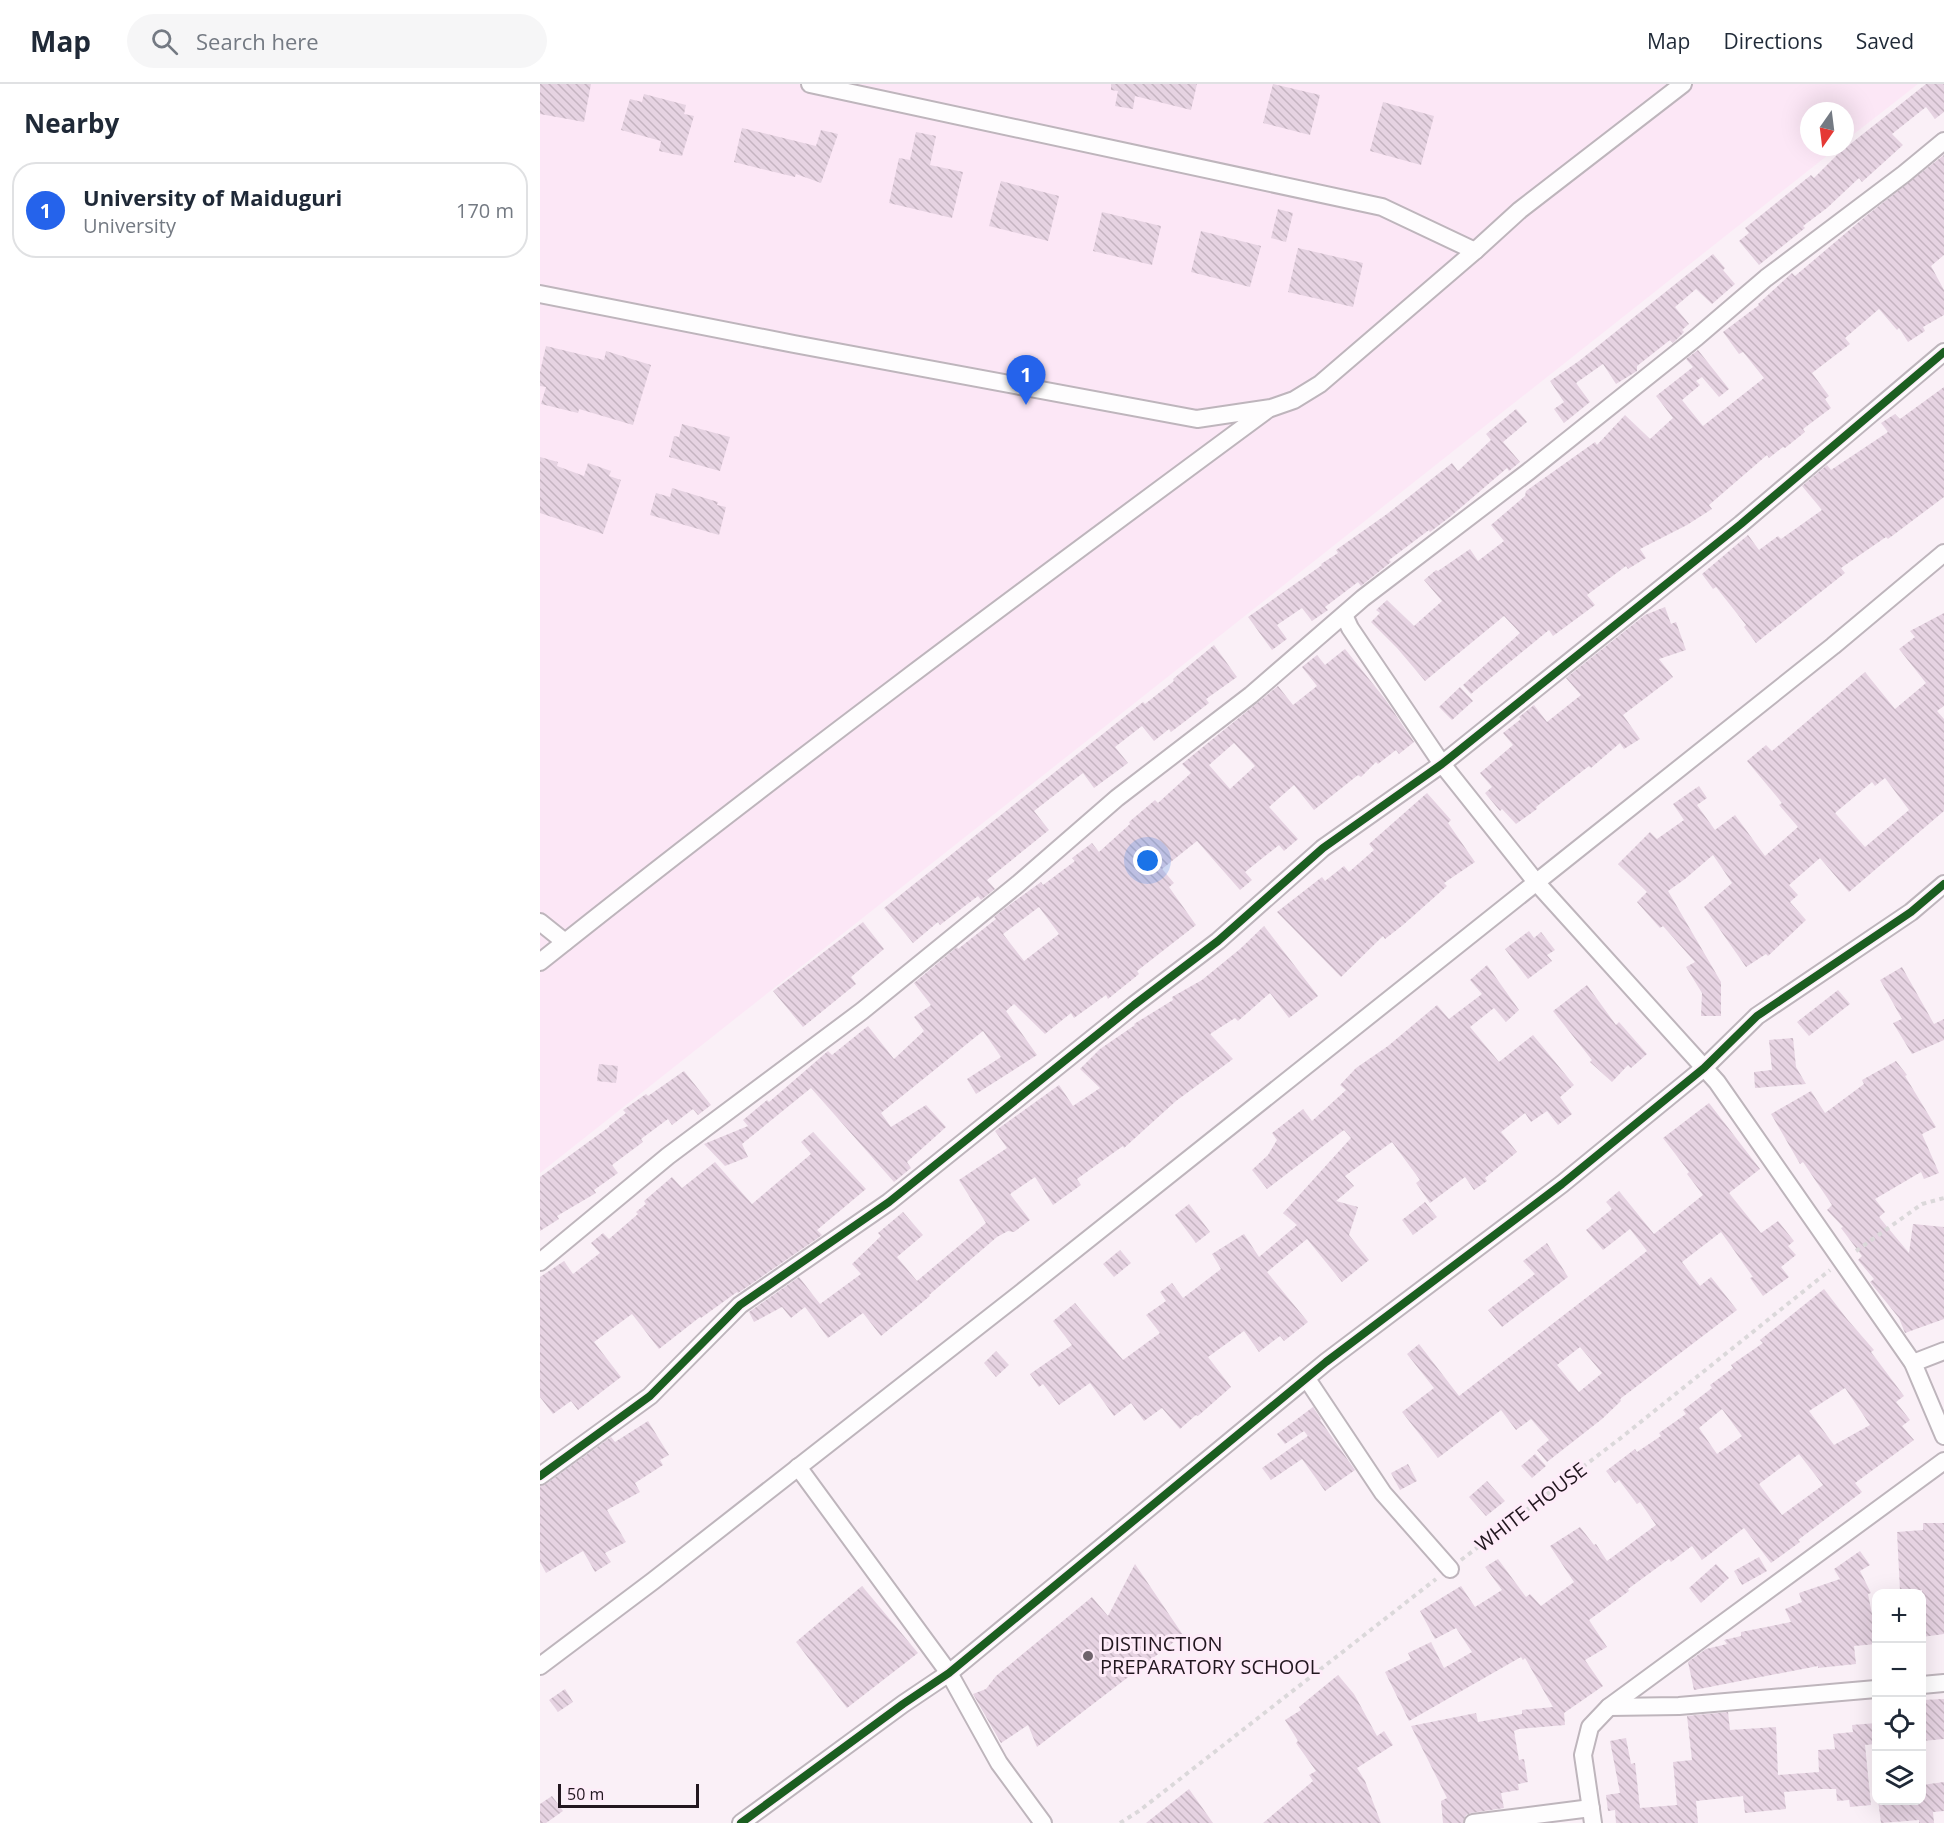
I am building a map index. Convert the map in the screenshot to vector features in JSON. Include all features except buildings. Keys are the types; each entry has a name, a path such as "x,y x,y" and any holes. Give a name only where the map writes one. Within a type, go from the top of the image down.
{"street":[{"path":"810,84 1382,207 1475,251"},
{"path":"540,294 1188,418 1197,419 1271,408 1294,400 1320,384 1520,210 1683,84"},
{"path":"540,1262 668,1156 862,1011 1018,884 1117,798 1251,695 1344,615 1537,465 1766,278 1944,141"},
{"path":"540,1476 650,1396 740,1305 889,1202 1218,940 1323,848 1442,764 1741,524 1944,352"},
{"path":"540,962 1082,546 1271,408"},
{"path":"540,1666 653,1581 1040,1277 1833,645 1944,553"},
{"path":"1344,615 1350,628 1442,764 1536,882 1718,1082 1913,1363 1944,1436"},
{"path":"741,1823 949,1673 1326,1362 1562,1184 1704,1068 1757,1016 1911,912 1944,884"},
{"path":"540,921 565,942"},
{"path":"1913,1363 1944,1351"},
{"path":"1307,1379 1383,1493 1450,1569"},
{"path":"1473,1823 1592,1815 1583,1755 1590,1727 1608,1707 1944,1461"},
{"path":"798,1467 949,1673 999,1763 1043,1823"},
{"path":"1926,1685 1944,1683"},
{"path":"1608,1707 1679,1706 1872,1689"}],"shaded area":[{"path":"540,84 1918,84 1854,134 1854,102 1800,102 1800,156 1827,156 540,1173"}],"cycle path":[{"path":"540,1476 650,1396 740,1305 889,1202 1134,1005 1218,941 1323,848 1442,764 1741,524 1944,352"},
{"path":"741,1823 949,1673 1326,1362 1562,1184 1704,1068 1757,1016 1911,912 1944,884"}],"place":[{"name":"University of Maiduguri","path":"1026,405"},
{"name":"DISTINCTION PREPARATORY SCHOOL","path":"1088,1656"}]}
